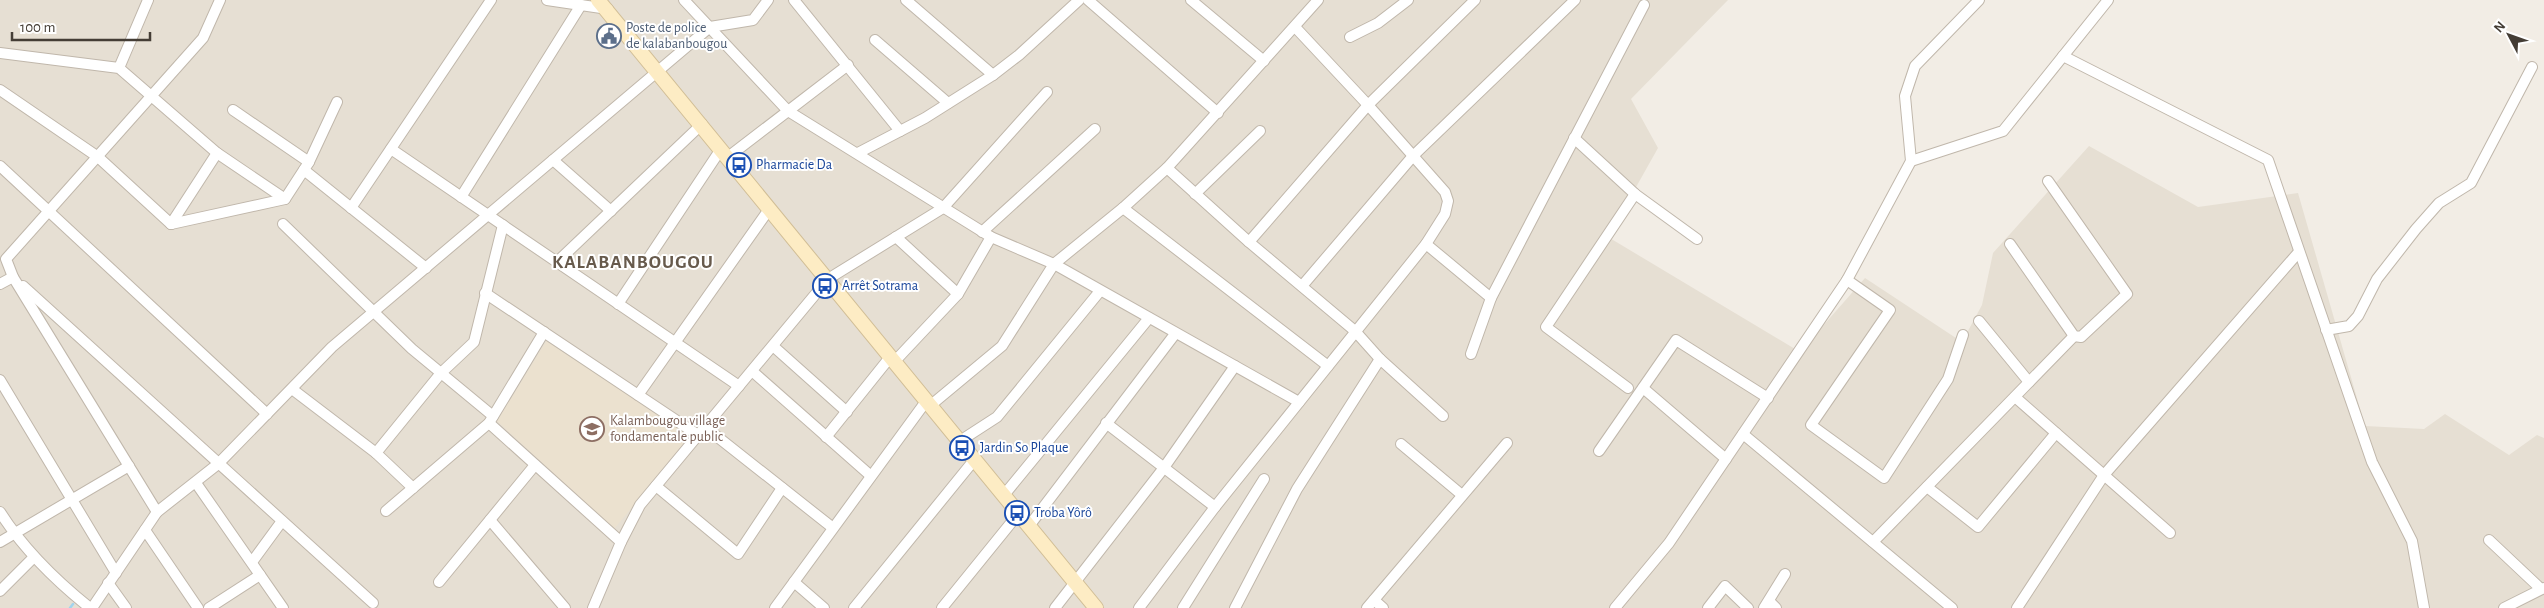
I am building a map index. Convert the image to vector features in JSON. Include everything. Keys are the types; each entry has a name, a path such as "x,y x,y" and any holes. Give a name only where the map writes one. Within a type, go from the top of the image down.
{"street":[{"path":"119,68 148,0"},
{"path":"157,512 13,277 6,259 203,38 220,0"},
{"path":"351,208 491,0"},
{"path":"547,0 581,5 603,5 1096,608"},
{"path":"684,0 788,111 987,235 1054,264 1299,402"},
{"path":"0,512 13,534 58,583 91,608 157,512 218,464 332,347 710,27 753,20 768,0"},
{"path":"794,0 900,132"},
{"path":"906,0 993,75"},
{"path":"858,153 900,132 993,75 1019,55 1079,0"},
{"path":"1088,0 1218,113"},
{"path":"1191,0 1264,61"},
{"path":"775,608 871,476 929,403 1002,346 1054,264 1123,208 1167,168 1296,27 1318,0"},
{"path":"1350,37 1378,23 1408,0"},
{"path":"1249,242 1368,105 1476,0"},
{"path":"1302,286 1413,156 1575,0"},
{"path":"1616,608 1669,544 1847,280 1911,161 1905,96 1915,66 1978,0"},
{"path":"1911,161 2003,131 2108,0"},
{"path":"461,197 581,5"},
{"path":"1471,354 1491,298 1644,5"},
{"path":"1139,608 1215,508 1426,244 1444,214 1448,201 1444,192 1413,156 1296,27"},
{"path":"875,40 948,103"},
{"path":"0,53 119,68 217,153 286,198"},
{"path":"2063,56 2268,160 2285,205 2298,253 2372,462 2412,541 2424,608"},
{"path":"618,304 725,153 788,111 848,65"},
{"path":"2326,330 2349,326 2358,316 2377,280 2416,229 2439,203 2471,183 2532,66"},
{"path":"0,90 98,157 172,224"},
{"path":"593,608 621,542 640,505 828,279 943,208 1047,92"},
{"path":"172,224 286,198 306,166 337,102"},
{"path":"233,110 306,166 351,208 426,268"},
{"path":"557,262 702,124"},
{"path":"826,437 893,359 958,294 987,235 1095,129"},
{"path":"1195,194 1260,131"},
{"path":"1574,138 1635,194 1697,239"},
{"path":"391,149 739,386"},
{"path":"172,224 217,153"},
{"path":"553,160 611,211"},
{"path":"0,166 267,414"},
{"path":"1167,168 1249,242 1355,331 1380,359 1443,416"},
{"path":"2010,244 2074,336 2081,337 2127,294 2048,181"},
{"path":"1628,388 1546,328 1635,194"},
{"path":"638,395 770,208"},
{"path":"1123,208 1328,366"},
{"path":"283,224 373,312 491,419 535,464 621,542"},
{"path":"376,453 441,373 474,342 503,226"},
{"path":"896,237 958,294"},
{"path":"1426,244 1491,298"},
{"path":"2017,608 2104,475 2298,253"},
{"path":"0,284 13,277"},
{"path":"13,277 373,603"},
{"path":"1847,280 1890,310 1811,425 1884,478 1948,379 1963,335"},
{"path":"960,441 997,417 1100,291"},
{"path":"485,294 698,435"},
{"path":"1004,495 1149,318"},
{"path":"1980,321 2029,382"},
{"path":"386,511 491,419 544,332"},
{"path":"1030,526 1106,423 1176,334"},
{"path":"1873,542 2074,336"},
{"path":"1599,451 1676,340 1768,398"},
{"path":"773,346 847,412"},
{"path":"1235,608 1297,489 1380,359"},
{"path":"1055,608 1163,469 1234,366"},
{"path":"752,371 871,476"},
{"path":"0,380 116,573"},
{"path":"1643,388 1726,459"},
{"path":"292,389 376,453 412,488"},
{"path":"2015,397 2170,533"},
{"path":"1106,423 1215,508"},
{"path":"705,427 834,528"},
{"path":"1927,487 1978,527 2056,433"},
{"path":"1743,434 1952,608"},
{"path":"1383,608 1370,604 1507,443"},
{"path":"1401,444 1462,495"},
{"path":"854,608 975,459"},
{"path":"439,582 535,464"},
{"path":"0,542 129,466"},
{"path":"1183,608 1264,479"},
{"path":"196,483 284,608"},
{"path":"656,486 738,554 782,488"},
{"path":"942,608 1019,514"},
{"path":"490,520 565,608"},
{"path":"252,562 282,521"},
{"path":"145,530 198,608"},
{"path":"2489,540 2543,588 2504,608"},
{"path":"0,591 34,557"},
{"path":"1770,606 1786,574"},
{"path":"209,608 260,575"},
{"path":"794,582 824,608"},
{"path":"108,584 126,608"},
{"path":"1708,608 1725,586 1748,608"}],"shaded area":[{"path":"0,0 1728,0 1631,99 1658,148 1608,237 1800,352 1865,278 1962,342 1982,305 1993,253 2089,146 2198,207 2298,193 2365,426 2424,429 2445,414 2509,455 2537,435 2544,438 2544,608 0,608"},
{"name":"Kalambougou village fondamentale public","path":"547,340 691,437 614,529 497,421"}],"waterway":[{"path":"70,608 73,604"}],"place":[{"name":"Poste de police de kalabanbougou","path":"609,36"},
{"name":"Pharmacie Da","path":"739,165"},
{"name":"Arrêt Sotrama","path":"825,286"},
{"name":"Kalambougou village fondamentale public","path":"592,429"},
{"name":"Jardin So Plaque","path":"962,448"},
{"name":"Troba Yôrô","path":"1017,513"}],"district":[{"name":"KALABANBOUGOU","path":"633,262"}]}
